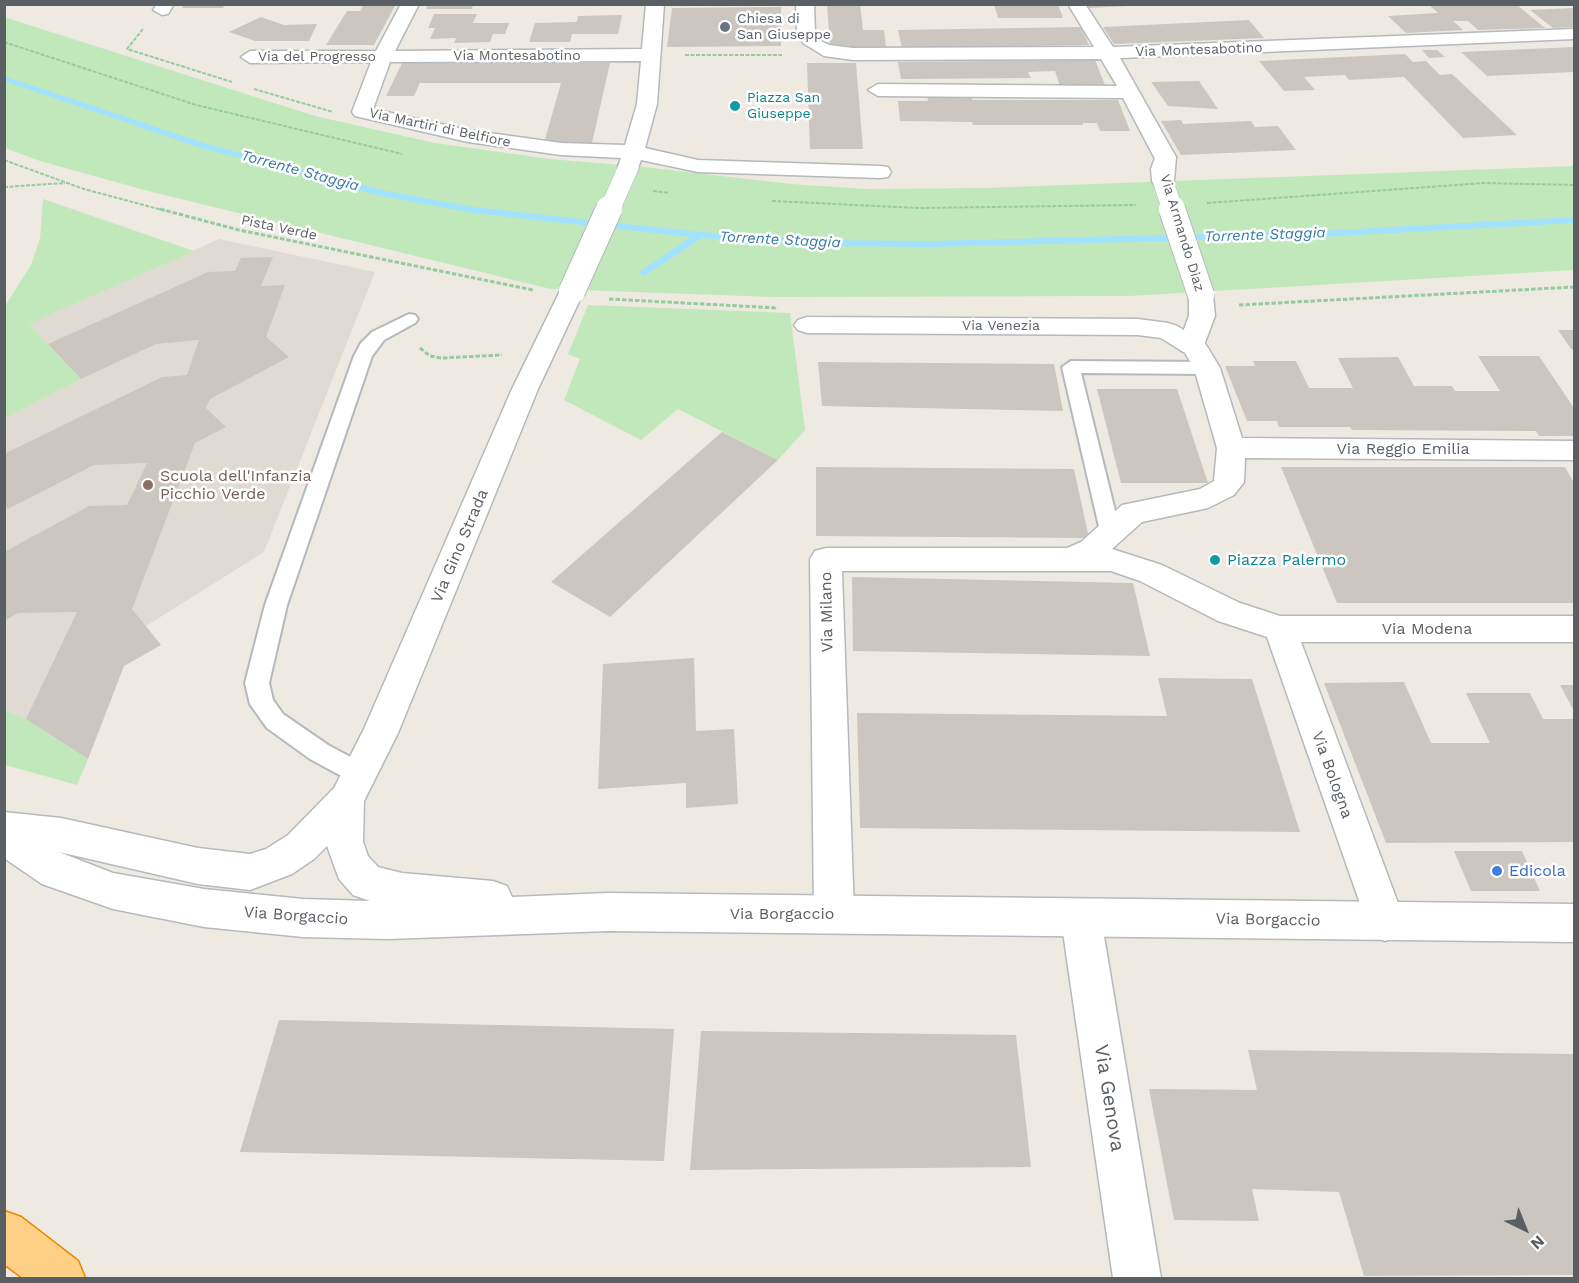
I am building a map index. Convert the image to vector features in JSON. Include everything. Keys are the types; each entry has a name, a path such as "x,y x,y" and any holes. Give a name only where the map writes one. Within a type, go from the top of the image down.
{"highway":[{"path":"4,1234 61,1278"}],"street":[{"name":"Via Martiri di Belfiore","path":"410,4 383,56 362,112 426,128 501,142 632,159"},
{"name":"Via Gino Strada","path":"353,787 401,686 541,353 573,291 632,159 645,116 655,4"},
{"name":"Via Montesabotino","path":"805,4 807,36 812,43 824,50 866,54 1107,53 1575,34"},
{"name":"Via Armando Diaz","path":"1076,4 1130,92 1165,157 1161,172 1163,181 1201,295 1203,316 1191,345"},
{"name":"Via Montesabotino","path":"383,56 651,55"},
{"name":"Via del Progresso","path":"250,57 383,56"},
{"path":"878,90 1130,92"},
{"path":"632,159 698,166 880,172"},
{"name":"Via Venezia","path":"807,325 1138,327 1168,331 1191,345"},
{"path":"1075,558 1092,550 1132,513 1142,509 1199,500 1218,493 1229,482 1231,448 1207,368 1199,352 1191,345"},
{"name":"Via Reggio Emilia","path":"1231,448 1575,450"},
{"path":"1075,558 1112,560 1140,568 1229,612 1280,629"},
{"name":"Via Milano","path":"834,914 826,559 1075,558"},
{"name":"Via Modena","path":"1280,629 1575,629"},
{"name":"Via Bologna","path":"1280,629 1384,922"},
{"path":"4,829 61,835 198,866 250,872 290,856 311,838 353,787"},
{"path":"353,787 343,827 347,856 360,877 374,886 608,912"},
{"name":"Via Borgaccio","path":"4,837 56,871 114,891 172,904 237,913 388,920 608,912 1575,923"},
{"name":"Via Genova","path":"1081,918 1137,1278"}],"lane":[{"path":"353,787 319,752 275,721 262,704 257,683 276,605 363,356 367,347 378,336 409,319"},
{"path":"1110,531 1071,368 1207,368"}],"path":[{"path":"651,55 788,55"},
{"name":"Pista Verde","path":"4,160 68,183 239,230 534,290"},
{"path":"4,187 68,183"},
{"path":"418,345 425,353 441,358 541,353"}],"shaded area":[{"name":"Scuola dell'Infanzia Picchio Verde","path":"219,239 375,272 264,552 146,626 161,645 124,666 88,759 26,719 5,710 5,418 81,379 28,324"}],"green space":[{"path":"4,17 315,116 435,143 550,159 792,184 866,189 986,188 1574,166 1574,270 1129,296 773,297 551,289 152,192 40,161 5,148"},
{"path":"43,199 194,251 29,324 81,379 5,418 5,306 31,265 40,239"},
{"path":"588,305 790,313 805,430 778,460 678,409 641,440 564,400 580,359 568,354"},
{"path":"5,710 26,719 88,759 77,785 5,765"}],"building":[{"path":"185,4 225,4 223,8 182,8"},
{"path":"364,4 396,4 374,45 326,45 347,11 360,11"},
{"path":"428,4 473,4 472,9 426,9"},
{"path":"827,4 860,4 863,30 884,30 886,47 830,47"},
{"path":"994,4 1058,4 1063,18 998,18"},
{"path":"1085,4 1129,4 1129,6 1087,8"},
{"path":"1429,5 1517,5 1545,28 1478,30 1468,21 1453,21 1463,30 1406,33 1388,16 1438,13"},
{"name":"Chiesa di San Giuseppe","path":"781,7 781,46 667,47 672,8"},
{"path":"1574,8 1574,27 1553,28 1530,10"},
{"path":"434,14 477,14 473,23 509,23 505,34 493,34 490,42 454,43 456,38 430,39 435,28 428,28"},
{"path":"622,15 618,34 572,34 570,42 529,42 535,23 577,22 578,16"},
{"path":"261,17 284,25 317,24 309,41 255,41 229,32"},
{"path":"1249,20 1264,38 1114,44 1103,27"},
{"path":"1081,27 1089,45 902,48 898,30"},
{"path":"1574,47 1574,72 1487,76 1461,52"},
{"path":"1422,50 1437,50 1445,57 1429,58"},
{"path":"1405,54 1413,62 1426,61 1440,75 1452,74 1517,135 1463,138 1404,77 1349,80 1345,75 1304,77 1315,90 1284,91 1259,61"},
{"path":"1095,60 1105,85 1060,86 1055,71 1028,72 1031,78 901,79 898,62"},
{"path":"402,63 610,63 592,143 544,143 561,83 420,83 414,96 386,96"},
{"path":"807,63 856,63 863,149 810,149"},
{"path":"1199,81 1218,109 1168,106 1151,82"},
{"path":"927,96 971,96 972,100 1118,100 1130,131 1100,131 1097,123 973,125 972,122 900,121 898,101 928,101"},
{"path":"1181,120 1183,124 1251,121 1255,127 1278,126 1296,150 1181,155 1161,121"},
{"path":"273,257 261,286 285,285 266,337 289,357 210,399 206,408 226,427 195,443 132,609 161,645 124,666 88,759 26,719 77,612 18,613 4,621 4,552 89,506 127,505 147,463 94,465 8,509 4,504 4,454 162,377 187,375 199,340 156,344 81,379 48,344 208,272 235,271 241,258"},
{"path":"1558,330 1574,330 1574,350 1571,349"},
{"path":"1478,356 1539,356 1574,408 1574,436 1539,436 1536,431 1352,430 1350,427 1279,427 1277,421 1247,421 1225,366 1255,366 1253,361 1296,361 1309,388 1353,388 1338,358 1398,357 1414,386 1452,386 1455,391 1500,391"},
{"path":"818,362 1054,364 1063,411 822,406"},
{"path":"1097,389 1177,389 1208,483 1121,483"},
{"path":"722,432 778,460 610,617 551,582"},
{"path":"816,467 1074,469 1089,538 816,536"},
{"path":"1281,467 1565,467 1574,483 1574,603 1337,603"},
{"path":"852,577 1133,583 1150,656 853,651"},
{"path":"694,658 696,731 734,729 738,804 686,808 686,783 598,789 603,664"},
{"path":"1158,678 1252,679 1300,832 860,828 857,713 1167,716"},
{"path":"1404,682 1431,743 1490,743 1466,693 1530,693 1543,719 1574,719 1574,842 1386,843 1324,683"},
{"path":"1560,685 1574,685 1574,711"},
{"name":"Edicola","path":"1454,851 1522,851 1540,891 1471,891"},
{"path":"279,1020 674,1029 664,1161 240,1152"},
{"path":"701,1031 1016,1035 1031,1167 690,1170"},
{"path":"1248,1050 1574,1054 1574,1275 1364,1276 1339,1192 1252,1189 1259,1221 1174,1220 1149,1089 1257,1090"}],"waterway":[{"name":"Torrente Staggia","path":"4,78 204,146 381,193 473,210 700,235"},
{"name":"Torrente Staggia","path":"700,235 810,243 931,244 1319,234 1574,220"},
{"path":"644,273 700,235"}],"place":[{"name":"Chiesa di San Giuseppe","path":"725,27"},
{"name":"Piazza San Giuseppe","path":"735,106"},
{"name":"Scuola dell'Infanzia Picchio Verde","path":"148,485"},
{"name":"Piazza Palermo","path":"1215,560"},
{"name":"Edicola","path":"1497,871"}]}
